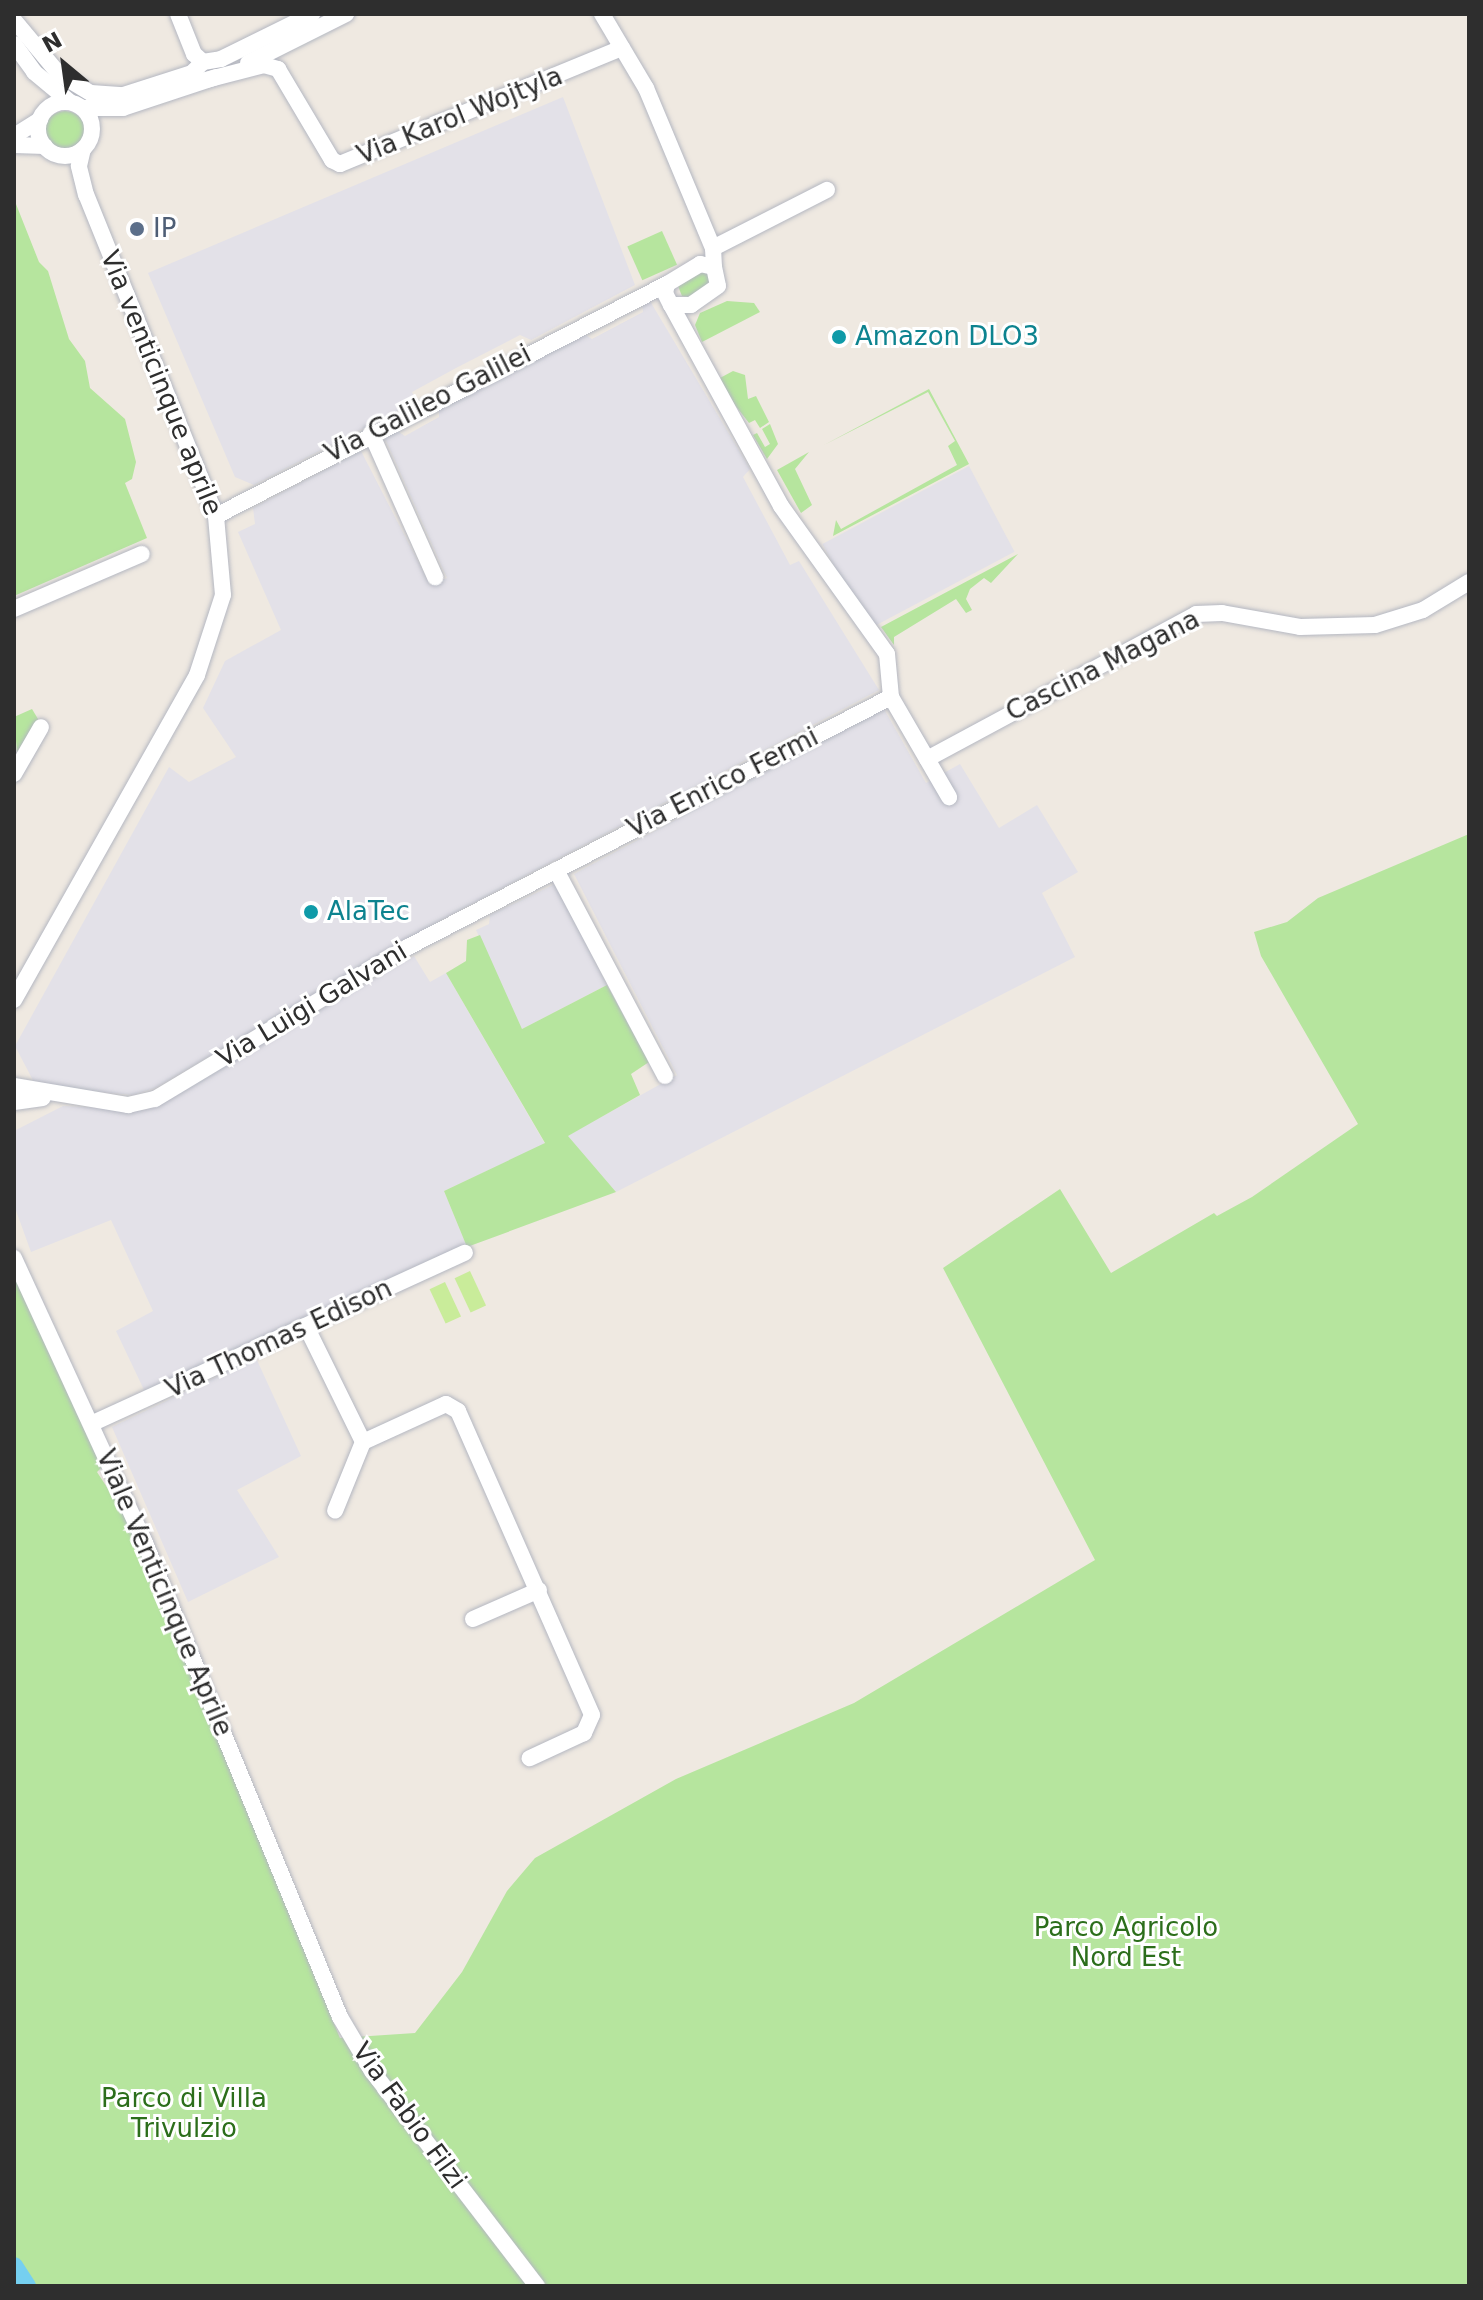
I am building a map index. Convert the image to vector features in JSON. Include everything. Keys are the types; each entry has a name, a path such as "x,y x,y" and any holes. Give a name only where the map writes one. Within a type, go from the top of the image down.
{"street":[{"path":"178,14 194,54 203,62"},
{"path":"14,20 59,74 91,93 123,95 192,73 203,62 221,59 312,14"},
{"path":"14,145 50,150 83,149 92,133 123,108 206,80 346,14"},
{"path":"602,14 646,88 713,248 718,286 691,305 688,340"},
{"path":"14,44 34,72 76,105 92,133"},
{"name":"Via Karol Wojtyla","path":"206,80 264,65 285,75 332,160 340,164 622,48"},
{"path":"34,72 50,150"},
{"path":"14,136 54,105 123,108"},
{"name":"Via venticinque aprile","path":"14,1000 211,643 224,580 216,516 86,195 79,166 83,149"},
{"name":"Via venticinque aprile","path":"50,150 86,195"},
{"path":"713,248 827,190"},
{"path":"668,296 695,267 704,229"},
{"path":"695,267 714,267"},
{"name":"Via Galileo Galilei","path":"216,516 641,294 668,296"},
{"path":"668,296 691,305"},
{"path":"668,296 688,340 781,506 887,654 891,697 949,797"},
{"path":"371,433 435,577"},
{"path":"14,609 142,554"},
{"name":"Cascina Magana","path":"927,759 1196,614 1222,613 1300,627 1375,625 1423,610 1469,582"},
{"name":"Via Enrico Fermi","path":"556,870 891,697"},
{"path":"14,774 41,727"},
{"path":"556,870 665,1076"},
{"name":"Via Luigi Galvani","path":"14,1086 61,1097 136,1105 155,1099 408,947 556,870"},
{"name":"Via venticinque aprile","path":"14,1013 38,961"},
{"name":"Via Luigi Galvani","path":"14,1102 61,1097"},
{"name":"Via Thomas Edison","path":"93,1423 465,1253"},
{"name":"Viale Venticinque Aprile","path":"14,1258 93,1423 304,1933"},
{"path":"306,1326 363,1442"},
{"path":"335,1511 363,1442 446,1404 453,1406 539,1590 592,1715 584,1733 530,1758"},
{"path":"473,1619 539,1590"},
{"name":"Via Fabio Filzi","path":"304,1933 334,2005 372,2071 537,2286"}],"shaded area":[{"path":"563,97 635,285 531,340 520,335 456,368 412,392 416,401 254,485 235,477 148,273"},
{"path":"650,301 750,469 743,477 790,565 799,561 879,690 441,920 155,1088 133,1095 36,1086 15,1046 169,767 189,782 236,757 203,708 225,661 281,630 238,532 255,524 253,508 361,451 430,585 447,578 384,436 396,430 405,436 439,417 439,408 582,333 592,339 643,312 642,302"},
{"path":"969,466 1015,552 868,630 822,544"},
{"path":"884,709 926,783 960,764 999,828 1037,805 1078,872 1042,893 1075,957 616,1192 567,1136 677,1075 574,874"},
{"path":"555,884 607,985 522,1029 476,930 489,924 490,915"},
{"path":"414,956 430,982 446,973 545,1144 444,1191 467,1247 145,1392 116,1331 153,1311 111,1220 31,1252 14,1205 14,1131 63,1106 146,1110"},
{"path":"256,1358 301,1456 237,1490 279,1557 188,1602 112,1427"}],"green space":[{"path":"65,111 79,117 85,131 79,145 65,151 51,145 45,131 51,117"},
{"path":"14,199 39,262 48,271 69,339 85,361 90,388 125,419 136,462 132,479 125,483 147,538 14,596"},
{"path":"662,231 677,265 642,280 627,246"},
{"path":"699,272 708,274 711,284 691,297 682,296 678,286"},
{"path":"727,301 754,303 760,312 702,342 695,325 700,313"},
{"path":"733,371 745,375 748,399 756,396 769,422 760,428 755,420 749,423 720,378"},
{"path":"929,389 969,464 833,536 836,520 841,529 957,465 948,446 955,441 928,392 824,445"},
{"path":"770,424 778,444 767,459 753,435 757,433 765,447 770,444 762,429"},
{"path":"809,452 795,469 812,505 801,513 777,470"},
{"path":"1018,554 991,583 984,578 970,589 966,599 972,610 966,613 956,599 894,637 894,645 881,627"},
{"path":"32,709 38,719 17,752 14,717"},
{"name":"Parco Agricolo Nord Est","path":"1469,834 1469,2286 14,2286 14,1275 102,1467 97,1472 129,1521 340,2038 415,2033 462,1972 507,1891 535,1858 676,1779 854,1703 1095,1560 943,1268 1060,1189 1111,1273 1214,1213 1217,1216 1252,1197 1358,1124 1261,956 1254,932 1287,922 1318,898"},
{"path":"480,935 522,1029 607,985 649,1062 631,1074 640,1095 568,1136 616,1192 467,1247 444,1191 545,1143 446,973 466,961 467,940"},
{"path":"470,1271 486,1305 471,1313 455,1278"},
{"path":"445,1282 461,1316 446,1324 430,1289"}],"waterway":[{"path":"14,2266 27,2286"}],"place":[{"name":"IP","path":"137,229"},
{"name":"Amazon DLO3","path":"839,337"},
{"name":"AlaTec","path":"311,912"}],"park label":[{"name":"Parco di Villa Trivulzio","path":"184,2114"}]}
